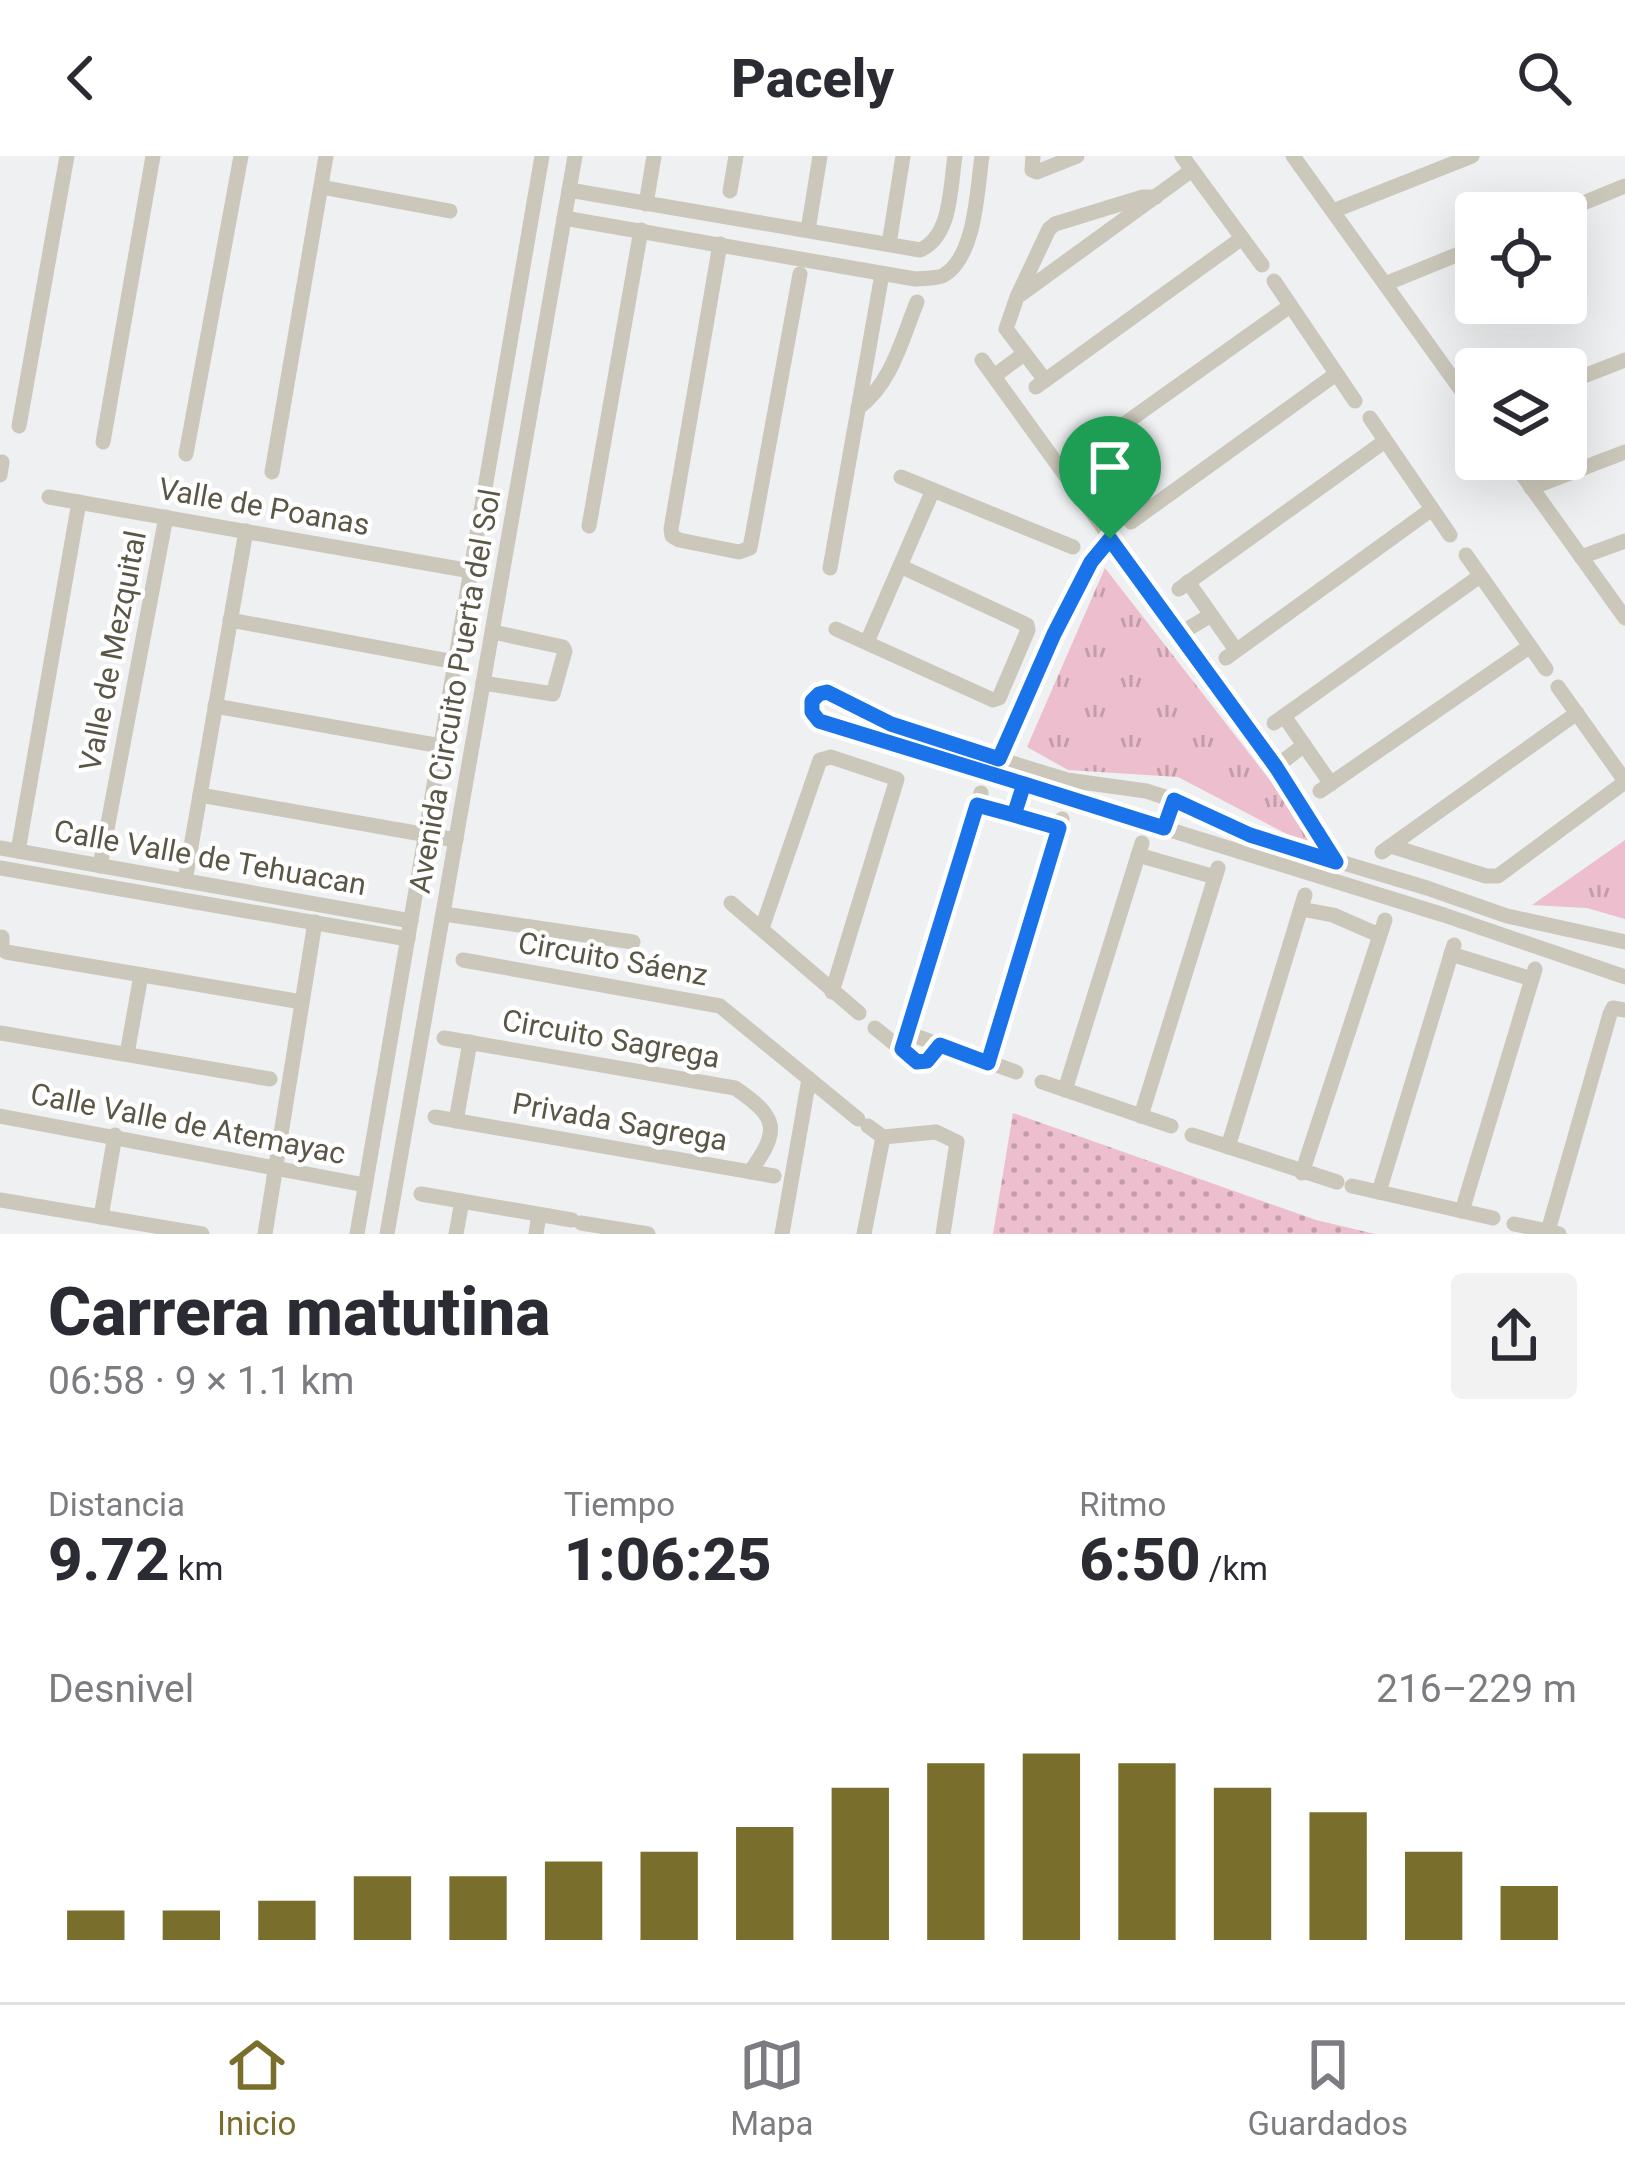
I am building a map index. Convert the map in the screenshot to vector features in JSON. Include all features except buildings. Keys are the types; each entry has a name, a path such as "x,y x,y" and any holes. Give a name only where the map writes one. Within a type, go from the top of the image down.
{"street":[{"path":"19,427 67,156"},
{"path":"103,442 153,156"},
{"path":"186,454 241,156"},
{"path":"272,472 326,156"},
{"name":"Avenida Circuito Puerta del Sol","path":"357,1234 542,156"},
{"name":"Avenida Circuito Puerta del Sol","path":"387,1234 575,156"},
{"path":"646,204 654,156"},
{"path":"730,191 736,156"},
{"path":"808,230 820,156"},
{"path":"889,244 903,156"},
{"path":"569,190 920,250 933,244 942,229 955,156"},
{"path":"564,218 915,280 943,276 962,257 970,234 982,156"},
{"path":"1033,163 1036,172 1077,156"},
{"path":"1293,156 1455,382"},
{"path":"1333,211 1472,156"},
{"path":"1017,296 1156,197 1187,163 1262,265"},
{"path":"1587,202 1625,186"},
{"path":"321,187 450,211"},
{"path":"1156,197 1143,197 1049,229 1006,329 1040,384 1242,238"},
{"path":"589,526 641,230"},
{"path":"720,244 670,529 679,540 739,552 749,548 800,274"},
{"path":"1385,284 1455,256"},
{"path":"830,568 882,274"},
{"path":"1274,281 1355,401"},
{"path":"858,408 874,397 885,379 916,302"},
{"path":"1290,306 1086,450 1112,478 1135,519 1336,374"},
{"path":"994,376 1024,355"},
{"path":"982,360 1276,767 1336,862"},
{"path":"1587,374 1625,360"},
{"path":"1370,418 1450,535"},
{"path":"1385,441 1183,586 1211,615 1231,654 1432,509"},
{"path":"1531,488 1625,452"},
{"path":"901,477 1072,547"},
{"path":"1081,500 1112,478"},
{"path":"1525,480 1625,618"},
{"path":"867,642 933,490"},
{"name":"Valle de Poanas","path":"49,497 471,571"},
{"path":"18,851 79,502"},
{"name":"Valle de Mezquital","path":"100,866 166,517"},
{"path":"185,880 246,531"},
{"path":"999,759 1091,562 1110,539"},
{"path":"1581,557 1625,541"},
{"path":"1466,555 1546,669"},
{"path":"836,629 993,700 999,698 1027,625 900,566"},
{"path":"1480,576 1279,720 1304,745 1326,787 1529,647"},
{"path":"1181,633 1211,615"},
{"path":"230,620 455,662"},
{"path":"484,683 554,694 566,651 493,632"},
{"path":"1015,663 1036,674"},
{"path":"1558,687 1577,713 1625,782 1498,876 1486,877 1387,849 1577,713"},
{"path":"1625,942 1508,916 1250,835 1145,791 1067,780 999,759 891,724 827,692 812,701 812,712 819,721 1624,977 1625,954"},
{"path":"215,706 441,746"},
{"path":"866,769 876,738"},
{"path":"1276,767 1304,745"},
{"path":"762,928 820,760 827,756 897,779 832,992"},
{"path":"1014,815 1024,784"},
{"path":"1136,819 1145,791"},
{"path":"200,796 455,840"},
{"path":"904,1041 979,799 1014,815 1060,824 988,1063"},
{"path":"1164,828 1174,800"},
{"path":"1174,866 1183,834"},
{"name":"Calle Valle de Tehuacan","path":"0,848 185,880 409,930"},
{"path":"1065,1090 1140,849 1174,866 1216,873 1141,1116"},
{"path":"1426,888 1435,861"},
{"name":"Calle Valle de Tehuacan","path":"0,868 315,922 409,930"},
{"path":"138,891 142,873"},
{"path":"1333,915 1342,884"},
{"path":"1228,1147 1303,902 1382,927 1302,1173"},
{"path":"731,903 859,1013"},
{"path":"444,914 633,942"},
{"path":"265,1234 315,922"},
{"path":"2,937 6,952 302,1002"},
{"path":"1500,969 1510,937"},
{"path":"1379,1192 1452,950 1500,969 1534,974 1462,1211"},
{"name":"Circuito Sáenz","path":"463,959 720,1006 883,1137"},
{"path":"128,1054 141,975"},
{"path":"1514,1225 1554,1232 1610,1014 1613,1008 1625,1010"},
{"path":"875,1028 904,1041 923,1063 940,1045 1016,1072"},
{"path":"0,1033 270,1079"},
{"name":"Circuito Sagrega","path":"444,1038 735,1088 765,1111 772,1133"},
{"path":"456,1120 470,1042"},
{"path":"782,1234 808,1079"},
{"path":"1042,1082 1171,1126"},
{"name":"Calle Valle de Atemayac","path":"0,1115 365,1184"},
{"name":"Privada Sagrega","path":"435,1117 774,1176"},
{"path":"865,1234 883,1137 936,1132 957,1142 943,1234"},
{"path":"750,1172 772,1133"},
{"name":"Privada Sagrega","path":"772,1133 798,1139"},
{"path":"1192,1135 1302,1173 1492,1218"},
{"path":"101,1217 115,1136"},
{"path":"421,1194 648,1234"},
{"path":"0,1200 202,1234"},
{"path":"456,1234 462,1201"},
{"path":"536,1234 539,1215"}],"green space":[{"path":"1105,568 1329,856 1178,777 1068,770 1027,747"},
{"path":"1625,840 1625,919 1587,908 1532,905"},
{"path":"1013,1113 1316,1220 1375,1234 993,1234"}],"route":[{"path":"1110,539 1091,562 1054,634 999,759 891,724 827,692 812,701 812,712 819,721 1024,784 1014,815 977,805 902,1049 917,1062 927,1061 940,1045 988,1063 1059,828 1014,815 1024,784 1164,828 1174,800 1250,835 1336,862 1276,767 1110,539"}]}
